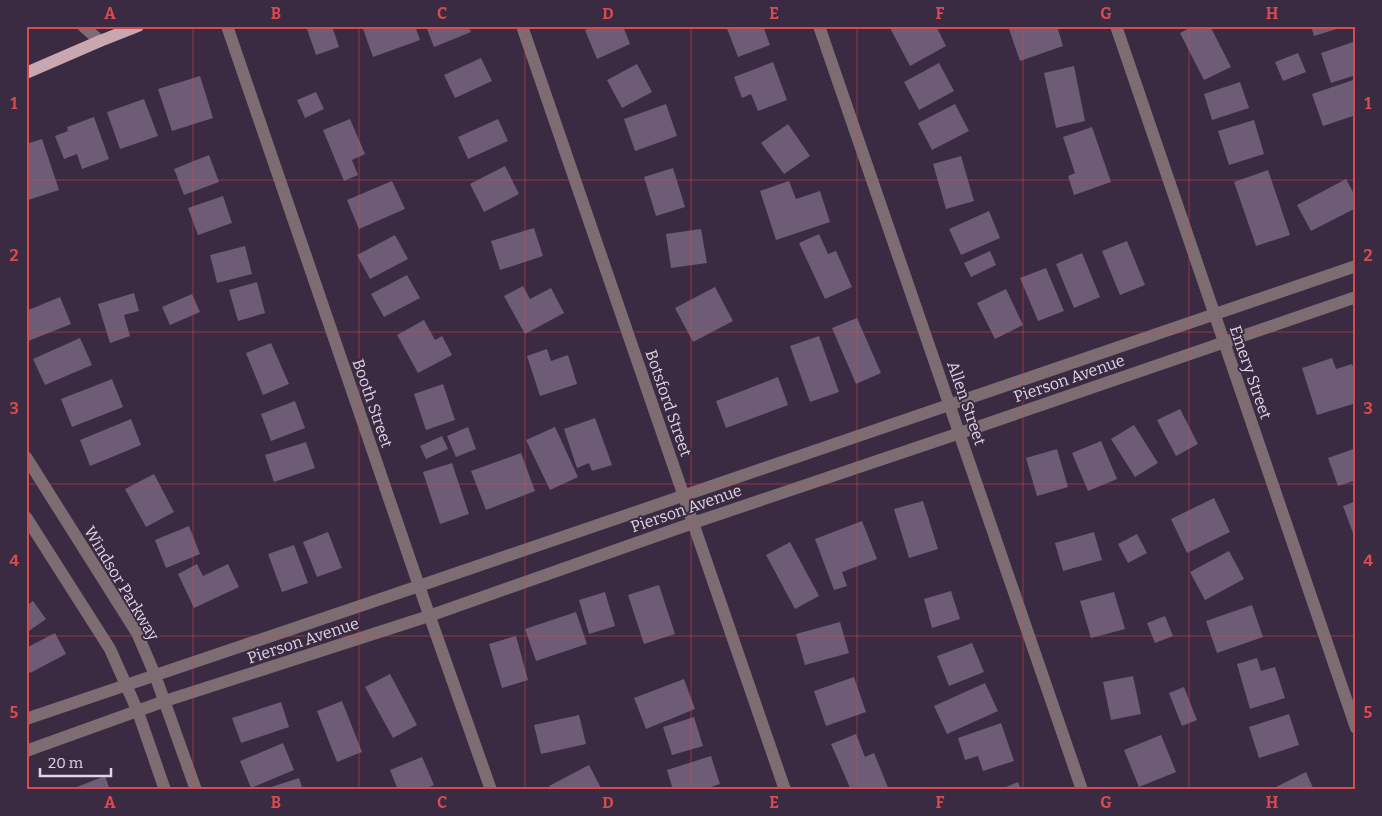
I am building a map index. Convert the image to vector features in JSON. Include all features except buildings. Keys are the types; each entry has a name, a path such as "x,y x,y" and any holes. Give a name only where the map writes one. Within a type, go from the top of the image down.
{"main road":[{"path":"26,73 138,26"}],"street":[{"path":"83,26 100,41"},
{"name":"Booth Street","path":"227,26 491,790"},
{"name":"Botsford Street","path":"522,26 785,790"},
{"name":"Allen Street","path":"819,26 1082,790"},
{"name":"Emery Street","path":"1116,26 1356,728"},
{"name":"Pierson Avenue","path":"26,718 1214,316 1356,266"},
{"name":"Pierson Avenue","path":"26,751 165,702 430,616 693,523 1356,297"},
{"name":"Windsor Parkway","path":"26,457 136,633 155,675 196,790"},
{"path":"26,517 110,649 138,712 165,790"}]}
